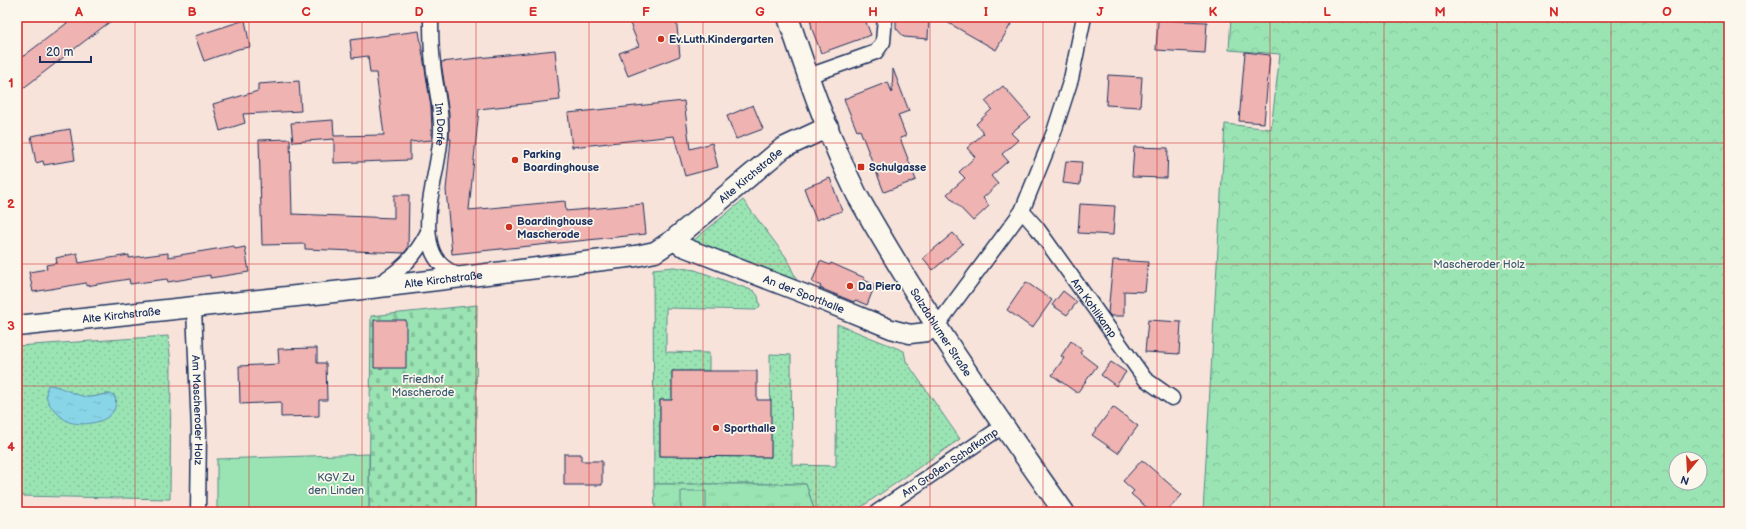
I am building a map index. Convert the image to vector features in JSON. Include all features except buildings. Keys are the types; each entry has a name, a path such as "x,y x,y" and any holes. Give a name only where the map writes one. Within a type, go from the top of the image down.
{"main road":[{"name":"Salzdahlumer Straße","path":"788,17 808,76 847,175 857,195 894,260 936,327 1003,426 1064,512"},
{"name":"Alte Kirchstraße","path":"17,326 463,278 636,256 655,252 674,240 783,148 828,127"}],"street":[{"name":"Im Dorfe","path":"432,17 432,56 440,103 441,133 428,232 431,248 438,263 448,271 463,278"},
{"path":"808,76 876,52 883,42 885,17"},
{"path":"936,327 1022,211 1054,132 1071,79 1084,17"},
{"name":"Am Kohlikamp","path":"1022,211 1037,228 1145,379 1172,398"},
{"name":"Im Dorfe","path":"371,288 389,278 408,262 418,251 428,232"},
{"name":"An der Sporthalle","path":"674,240 681,246 891,329 910,334 927,332 936,327"},
{"name":"Am Mascheroder Holz","path":"194,308 199,431 198,512"},
{"name":"Am Großen Schafkamp","path":"877,512 1003,426"}],"green space":[{"name":"Mascheroder Holz","path":"1231,17 1729,17 1729,512 1203,512 1225,124 1271,129 1280,54 1229,50"},
{"path":"743,200 786,257 799,285 694,244 694,240"},
{"path":"674,267 695,270 754,291 758,296 760,306 756,310 666,308 666,352 709,353 709,371 672,371 672,400 660,400 660,456 771,457 770,354 791,355 792,465 836,466 837,324 904,351 906,361 960,439 854,512 815,512 806,484 654,484 653,269"},
{"name":"Friedhof Mascherode","path":"477,305 475,512 369,512 371,316"},
{"path":"168,336 171,364 170,499 17,496 17,346","holes":["53,385 71,394 84,397 107,394 114,395 117,402 69,421 61,417 54,410"]},
{"name":"KGV Zu den Linden","path":"369,454 369,512 217,512 217,459"},
{"path":"654,484 806,484 815,512 655,512"},
{"path":"681,491 706,491 706,512 681,512"}],"water":[{"path":"48,385 87,397 107,394 114,395 116,404 114,411 109,416 94,423 77,424 69,422 59,415 50,405 46,393"}],"place":[{"name":"Ev.Luth.Kindergarten","path":"661,39"},
{"name":"Parking Boardinghouse","path":"515,160"},
{"name":"Schulgasse","path":"861,167"},
{"name":"Boardinghouse Mascherode","path":"509,227"},
{"name":"Da Piero","path":"850,286"},
{"name":"Sporthalle","path":"716,428"}]}
